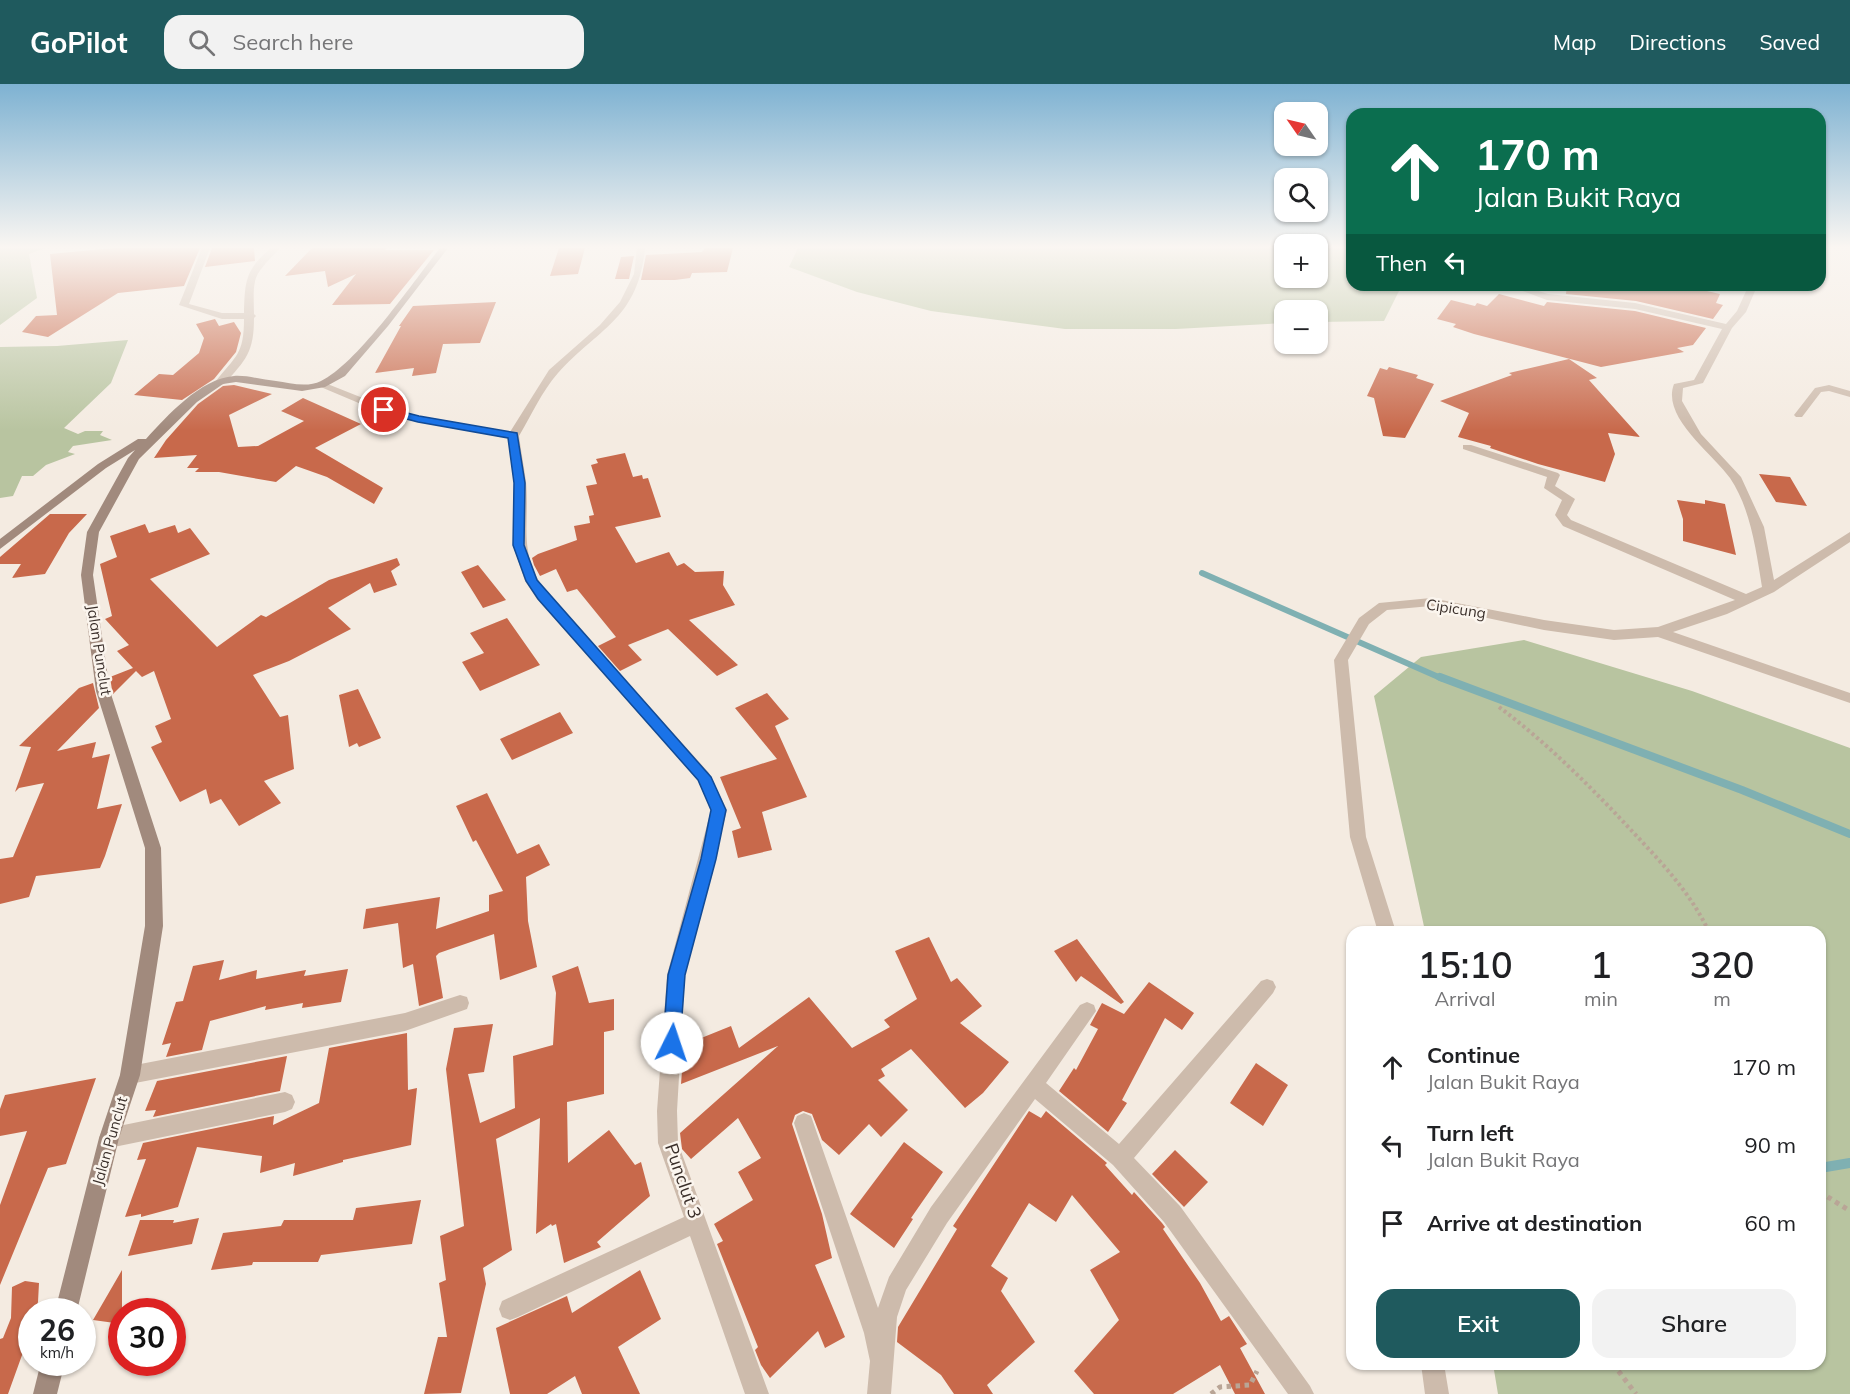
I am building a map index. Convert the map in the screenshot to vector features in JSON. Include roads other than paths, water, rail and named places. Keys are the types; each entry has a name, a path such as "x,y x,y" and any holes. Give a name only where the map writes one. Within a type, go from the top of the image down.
{"main road":[{"path":"321,385 340,374 348,366 397,309"},
{"name":"Jalan Punclut","path":"69,1298 110,1138 130,1075 154,926 153,848 104,691 87,575 93,532 134,458 159,430 193,400 220,382 251,380 302,388 321,385"},
{"path":"0,546 102,466 159,430"},
{"path":"45,1394 50,1376"}],"street":[{"path":"198,309 222,316 251,316"},
{"path":"220,382 238,363 249,342 251,309"},
{"path":"321,385 384,410 418,419 513,436 553,372 603,327 619,309"},
{"path":"1649,309 1728,327"},
{"path":"1742,309 1728,327 1698,383 1678,386 1677,401 1696,436 1735,477 1758,527 1769,589"},
{"name":"Punclut 3","path":"513,436 520,483 519,545 531,581 704,777 719,810 676,975 667,1111 668,1143 757,1394"},
{"path":"1467,447 1554,475 1549,485 1550,488 1569,499 1561,515 1567,523 1745,599"},
{"name":"Cipicung","path":"1386,926 1358,837 1341,660 1364,621 1384,606 1431,602 1544,625 1614,635 1659,632 1722,610 1769,589 1850,536"},
{"path":"1659,632 1850,698"},
{"path":"1120,1158 1267,987"},
{"path":"130,1075 405,1022 460,1003"},
{"path":"879,1394 886,1317 897,1285 939,1215 1087,1011"},
{"path":"1033,1085 1120,1158 1172,1214 1302,1394"},
{"path":"110,1138 285,1102"},
{"path":"804,1123 882,1360"},
{"path":"510,1309 697,1222"},
{"path":"1434,1370 1437,1394"}],"lane":[{"path":"1799,415 1818,390 1829,388 1850,394"}],"waterway":[{"path":"1202,573 1443,679"},
{"path":"1440,677 1742,790 1850,834"},
{"path":"1826,1167 1850,1163"}]}
